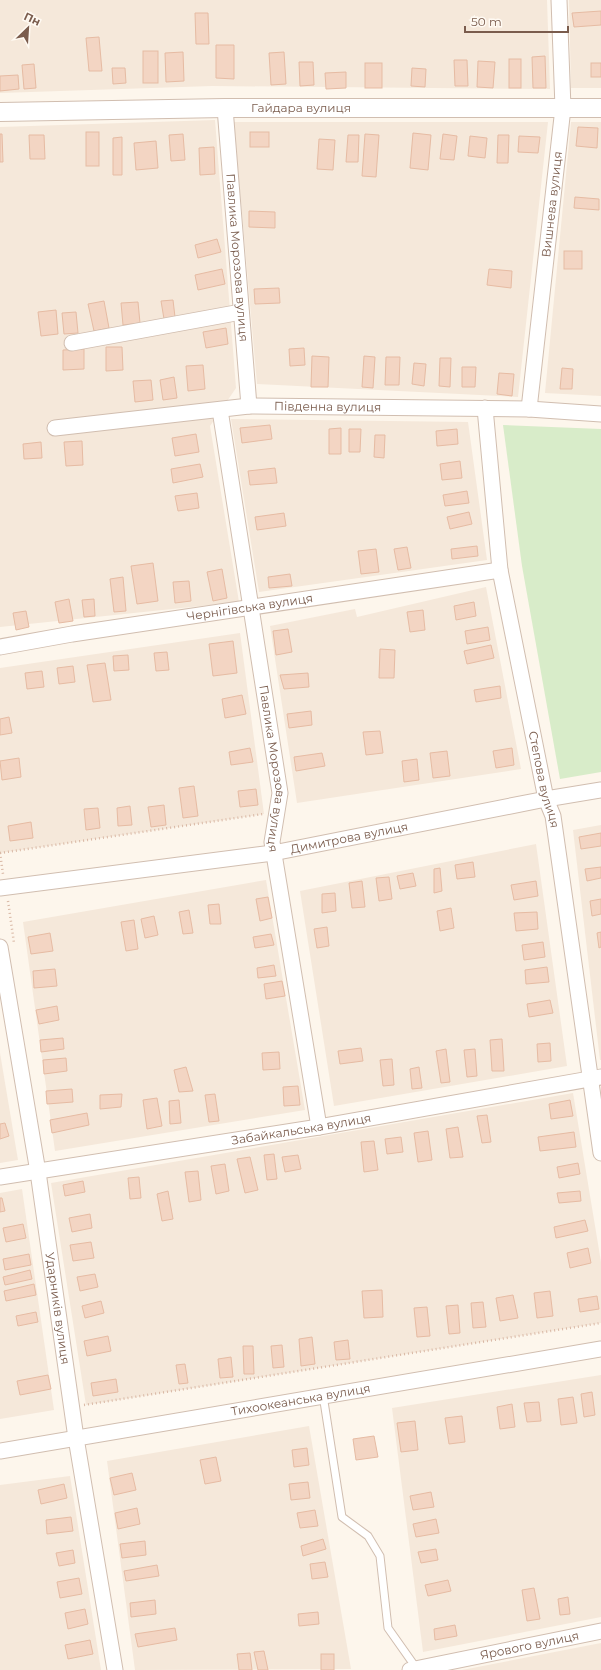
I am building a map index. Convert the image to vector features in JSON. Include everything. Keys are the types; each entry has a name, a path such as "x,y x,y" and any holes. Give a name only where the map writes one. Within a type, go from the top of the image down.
{"street":[{"name":"Вишнева вулиця","path":"529,409 563,108 559,0"},
{"name":"Гайдара вулиця","path":"0,112 225,108 601,108"},
{"name":"Павлика Морозова вулиця","path":"225,108 249,406"},
{"path":"72,343 241,312"},
{"name":"Південна вулиця","path":"55,428 249,406 529,409 601,414"},
{"name":"Степова вулиця","path":"485,408 500,570 546,798 553,816 595,1078 601,1152"},
{"name":"Павлика Морозова вулиця","path":"220,410 280,793 272,842 273,853 319,1127"},
{"name":"Чернігівська вулиця","path":"0,647 72,634 500,570"},
{"name":"Димитрова вулиця","path":"3,887 273,853 546,798 601,790"},
{"name":"Ударників вулиця","path":"0,947 38,1172 76,1438 115,1670"},
{"name":"Забайкальська вулиця","path":"0,1177 319,1127 595,1078"},
{"name":"Тихоокеанська вулиця","path":"0,1452 323,1395 601,1349"},
{"name":"Ярового вулиця","path":"415,1670 601,1631"}],"lane":[{"path":"323,1395 342,1517 368,1536 380,1556 388,1628 415,1670"}],"path":[{"path":"3,887 0,853 277,812"},
{"path":"72,1407 601,1323"}],"shaded area":[{"path":"0,0 547,0 550,89 212,86 0,93"},
{"path":"569,0 601,0 601,88 571,88"},
{"path":"215,120 236,388 210,426 239,602 0,627 0,127"},
{"path":"234,122 548,122 518,397 257,384"},
{"path":"571,122 601,122 601,396 545,393"},
{"path":"231,419 468,422 487,560 259,592"},
{"path":"486,587 521,769 297,803 270,626 355,609 357,617"},
{"path":"240,633 264,814 0,853 0,668"},
{"path":"601,825 601,1060 600,1060 573,830"},
{"path":"536,844 567,1066 334,1106 300,891"},
{"path":"266,880 305,1110 55,1151 23,922"},
{"path":"0,1053 18,1160 0,1163"},
{"path":"573,1093 601,1262 601,1323 86,1405 51,1183"},
{"path":"22,1189 54,1410 0,1419 0,1193"},
{"path":"601,1375 601,1617 423,1652 392,1408"},
{"path":"309,1426 351,1669 135,1670 107,1461"},
{"path":"70,1476 101,1670 0,1670 0,1485"},
{"path":"601,1643 601,1670 462,1670"}],"green space":[{"path":"503,425 601,429 601,772 560,779 522,566"}],"building":[{"path":"601,11 601,25 574,27 572,13"},
{"path":"195,13 208,13 209,44 196,44"},
{"path":"99,37 102,71 89,71 86,38"},
{"path":"216,45 234,45 234,79 216,78"},
{"path":"143,51 158,51 158,83 143,83"},
{"path":"183,52 184,81 166,82 165,53"},
{"path":"284,52 286,84 271,85 269,53"},
{"path":"545,56 546,88 533,88 532,57"},
{"path":"509,59 521,59 521,88 509,88"},
{"path":"454,60 467,60 468,86 455,86"},
{"path":"478,61 495,62 493,88 477,87"},
{"path":"299,62 313,62 314,85 300,86"},
{"path":"365,63 382,63 382,88 365,88"},
{"path":"591,63 601,63 601,77 591,77"},
{"path":"34,64 36,88 24,89 22,65"},
{"path":"112,68 125,68 126,83 113,84"},
{"path":"412,68 426,69 425,87 411,86"},
{"path":"346,72 346,88 326,89 325,73"},
{"path":"18,75 19,89 0,91 0,76"},
{"path":"578,127 598,128 597,148 576,146"},
{"path":"86,132 99,132 99,166 86,166"},
{"path":"250,132 269,132 269,147 250,147"},
{"path":"413,133 431,135 428,170 410,168"},
{"path":"0,134 2,134 3,162 0,162"},
{"path":"183,134 185,160 171,161 169,135"},
{"path":"365,134 379,135 376,177 362,176"},
{"path":"443,134 457,136 454,160 440,159"},
{"path":"29,135 44,135 45,159 30,159"},
{"path":"348,135 359,135 358,162 346,162"},
{"path":"498,135 509,135 508,163 497,163"},
{"path":"470,136 487,138 485,158 468,156"},
{"path":"519,136 540,137 538,153 518,152"},
{"path":"122,137 122,175 113,175 113,138"},
{"path":"319,139 335,140 333,170 317,169"},
{"path":"156,141 158,168 136,170 134,143"},
{"path":"214,147 215,174 200,175 199,148"},
{"path":"575,197 599,199 599,210 574,208"},
{"path":"249,211 275,212 275,228 249,227"},
{"path":"217,239 221,252 198,258 195,245"},
{"path":"564,251 582,251 582,269 564,269"},
{"path":"222,269 225,284 198,290 195,275"},
{"path":"489,269 512,271 511,288 487,285"},
{"path":"279,288 280,303 255,304 254,289"},
{"path":"173,300 175,317 164,319 161,301"},
{"path":"104,301 109,328 94,331 88,304"},
{"path":"138,302 140,323 123,325 121,303"},
{"path":"56,310 58,334 41,336 38,312"},
{"path":"76,312 78,333 64,334 62,313"},
{"path":"226,328 228,344 206,348 203,332"},
{"path":"106,347 122,347 123,370 106,371"},
{"path":"304,348 305,365 290,366 289,349"},
{"path":"84,349 84,369 63,370 63,350"},
{"path":"312,356 329,357 328,387 311,387"},
{"path":"364,356 375,357 373,388 362,387"},
{"path":"386,357 400,357 399,385 385,385"},
{"path":"440,358 451,358 450,387 439,386"},
{"path":"414,363 426,364 424,386 412,384"},
{"path":"203,365 205,389 188,391 186,366"},
{"path":"462,367 476,367 475,387 462,387"},
{"path":"562,368 573,369 572,389 560,389"},
{"path":"499,373 514,374 512,396 497,394"},
{"path":"174,377 177,398 163,400 160,380"},
{"path":"151,380 153,400 135,402 133,381"},
{"path":"270,425 272,439 242,443 240,428"},
{"path":"341,428 341,454 329,454 329,429"},
{"path":"349,429 361,429 360,452 349,452"},
{"path":"457,429 458,444 437,446 436,431"},
{"path":"196,434 199,452 175,456 172,438"},
{"path":"375,435 385,435 384,458 374,457"},
{"path":"82,441 83,465 66,466 64,442"},
{"path":"41,442 42,458 24,459 23,444"},
{"path":"460,461 462,478 442,480 440,464"},
{"path":"200,464 203,477 173,483 171,469"},
{"path":"275,468 277,483 250,485 248,471"},
{"path":"467,491 469,503 445,506 443,495"},
{"path":"197,493 199,508 178,511 175,496"},
{"path":"469,512 472,524 450,529 447,517"},
{"path":"284,513 286,526 257,530 255,517"},
{"path":"477,546 478,556 452,559 451,549"},
{"path":"407,547 411,568 398,570 394,549"},
{"path":"376,549 379,572 361,574 358,551"},
{"path":"153,563 158,601 137,604 131,566"},
{"path":"222,569 227,598 213,601 207,572"},
{"path":"290,574 292,586 269,588 268,577"},
{"path":"123,577 126,611 114,612 110,579"},
{"path":"189,581 191,601 175,603 173,582"},
{"path":"69,599 73,621 59,623 55,602"},
{"path":"94,599 95,616 84,617 82,600"},
{"path":"474,602 476,616 456,620 454,606"},
{"path":"423,610 425,630 410,632 407,612"},
{"path":"26,611 29,627 16,630 13,613"},
{"path":"488,627 490,640 467,644 465,631"},
{"path":"288,629 292,652 276,655 273,631"},
{"path":"233,641 237,673 213,676 209,644"},
{"path":"491,645 494,658 467,664 464,651"},
{"path":"380,649 395,650 394,678 379,678"},
{"path":"167,652 169,670 156,671 154,653"},
{"path":"128,655 129,670 114,671 113,656"},
{"path":"105,663 111,700 93,702 87,665"},
{"path":"73,666 75,682 59,684 57,668"},
{"path":"42,671 44,687 27,689 25,673"},
{"path":"308,673 309,687 284,689 280,675"},
{"path":"500,686 501,698 476,702 474,690"},
{"path":"242,695 246,714 225,718 222,699"},
{"path":"311,711 312,725 289,728 287,714"},
{"path":"9,717 12,733 0,735 0,719"},
{"path":"380,731 383,753 366,755 363,732"},
{"path":"250,748 253,762 231,765 229,752"},
{"path":"512,748 514,765 496,768 493,751"},
{"path":"447,751 450,776 433,778 430,753"},
{"path":"322,753 325,766 296,771 294,757"},
{"path":"19,758 21,777 2,780 0,761"},
{"path":"417,759 419,780 404,782 402,761"},
{"path":"194,786 198,816 183,818 179,788"},
{"path":"256,789 258,805 240,807 238,791"},
{"path":"164,805 166,825 151,827 148,807"},
{"path":"130,806 132,825 118,826 117,808"},
{"path":"98,808 100,828 86,830 84,809"},
{"path":"31,822 33,838 10,841 8,826"},
{"path":"601,833 601,846 581,849 579,837"},
{"path":"473,862 475,877 457,879 455,865"},
{"path":"601,867 601,878 587,881 585,869"},
{"path":"440,868 442,891 434,893 434,869"},
{"path":"413,873 416,886 400,889 397,876"},
{"path":"389,877 392,899 379,901 376,878"},
{"path":"362,881 365,907 352,908 349,883"},
{"path":"536,881 538,896 514,900 511,885"},
{"path":"335,893 336,911 322,913 322,894"},
{"path":"268,897 272,918 260,921 256,899"},
{"path":"601,899 601,914 592,916 590,901"},
{"path":"219,904 221,924 210,924 208,905"},
{"path":"451,908 454,928 440,931 437,911"},
{"path":"189,910 193,933 183,934 179,912"},
{"path":"537,912 538,929 516,931 514,913"},
{"path":"154,916 158,935 145,938 141,919"},
{"path":"134,920 138,949 126,951 121,922"},
{"path":"327,927 329,946 317,948 314,929"},
{"path":"601,932 601,947 599,948 597,933"},
{"path":"50,933 53,951 31,954 28,937"},
{"path":"271,934 274,945 255,948 253,937"},
{"path":"543,942 545,957 524,960 522,945"},
{"path":"274,965 276,976 258,978 257,968"},
{"path":"547,967 549,982 526,984 525,970"},
{"path":"55,969 57,986 34,988 33,971"},
{"path":"282,981 285,996 266,999 264,984"},
{"path":"550,1000 553,1013 529,1017 527,1004"},
{"path":"57,1006 59,1020 39,1024 36,1010"},
{"path":"63,1038 64,1049 41,1052 40,1040"},
{"path":"502,1039 504,1071 492,1071 490,1040"},
{"path":"550,1043 551,1061 538,1062 537,1044"},
{"path":"361,1048 363,1061 340,1064 338,1051"},
{"path":"446,1049 450,1082 441,1083 436,1051"},
{"path":"475,1049 477,1076 467,1077 464,1050"},
{"path":"279,1052 280,1069 263,1070 262,1053"},
{"path":"66,1058 67,1071 44,1074 43,1060"},
{"path":"392,1059 394,1085 383,1086 380,1060"},
{"path":"186,1067 193,1091 179,1092 174,1070"},
{"path":"419,1067 422,1088 412,1089 410,1069"},
{"path":"298,1086 300,1105 284,1106 283,1087"},
{"path":"72,1089 73,1102 47,1104 46,1091"},
{"path":"122,1094 121,1107 100,1109 100,1095"},
{"path":"215,1094 219,1121 209,1122 205,1095"},
{"path":"157,1098 162,1126 147,1129 143,1100"},
{"path":"179,1100 181,1123 170,1124 169,1101"},
{"path":"570,1100 573,1116 551,1119 549,1104"},
{"path":"87,1113 89,1125 52,1133 50,1120"},
{"path":"487,1115 491,1142 482,1143 477,1116"},
{"path":"5,1123 9,1136 0,1139 0,1124"},
{"path":"458,1127 463,1157 450,1158 446,1129"},
{"path":"428,1131 432,1160 418,1162 414,1133"},
{"path":"574,1132 576,1147 540,1151 538,1137"},
{"path":"401,1137 403,1152 387,1154 385,1139"},
{"path":"374,1141 378,1170 364,1172 361,1142"},
{"path":"274,1154 277,1179 267,1180 264,1155"},
{"path":"298,1155 301,1169 285,1172 282,1157"},
{"path":"250,1157 258,1190 245,1193 237,1159"},
{"path":"578,1163 580,1174 559,1178 557,1167"},
{"path":"225,1164 229,1191 216,1194 211,1166"},
{"path":"198,1171 201,1200 189,1202 185,1172"},
{"path":"139,1177 141,1198 130,1199 128,1178"},
{"path":"83,1181 85,1192 65,1196 63,1185"},
{"path":"168,1191 173,1219 162,1221 157,1194"},
{"path":"580,1191 581,1201 559,1203 557,1193"},
{"path":"0,1198 2,1198 5,1211 0,1212"},
{"path":"90,1214 92,1228 72,1232 69,1218"},
{"path":"585,1220 588,1231 556,1238 554,1227"},
{"path":"23,1224 26,1238 6,1242 3,1228"},
{"path":"91,1242 94,1258 73,1261 70,1245"},
{"path":"588,1248 591,1263 570,1268 567,1253"},
{"path":"29,1254 31,1265 5,1270 3,1259"},
{"path":"30,1270 32,1279 5,1285 3,1277"},
{"path":"95,1274 98,1287 80,1291 77,1277"},
{"path":"34,1284 36,1295 6,1301 4,1291"},
{"path":"382,1290 383,1317 364,1318 362,1291"},
{"path":"550,1291 553,1316 537,1318 534,1293"},
{"path":"513,1295 518,1318 500,1321 496,1298"},
{"path":"597,1296 599,1309 580,1312 578,1299"},
{"path":"101,1301 104,1313 85,1318 82,1306"},
{"path":"483,1302 486,1327 473,1328 471,1303"},
{"path":"458,1305 460,1333 449,1334 446,1306"},
{"path":"427,1307 430,1336 417,1337 414,1308"},
{"path":"36,1312 38,1322 18,1326 16,1316"},
{"path":"108,1336 111,1351 87,1356 84,1341"},
{"path":"312,1337 315,1364 301,1366 299,1339"},
{"path":"348,1340 350,1359 336,1360 334,1342"},
{"path":"282,1345 284,1367 273,1368 271,1346"},
{"path":"243,1346 253,1346 254,1374 244,1374"},
{"path":"231,1357 233,1377 220,1378 218,1359"},
{"path":"185,1364 188,1383 179,1384 176,1365"},
{"path":"48,1375 51,1389 20,1395 17,1381"},
{"path":"116,1379 118,1392 93,1396 91,1383"},
{"path":"592,1392 595,1415 584,1417 581,1394"},
{"path":"573,1397 577,1423 561,1425 558,1399"},
{"path":"539,1402 541,1421 527,1422 524,1403"},
{"path":"512,1404 515,1427 500,1429 497,1407"},
{"path":"462,1416 465,1442 449,1444 445,1418"},
{"path":"415,1421 418,1450 401,1452 397,1423"},
{"path":"374,1436 378,1457 356,1460 353,1439"},
{"path":"307,1448 309,1465 294,1467 292,1450"},
{"path":"216,1457 221,1481 205,1484 200,1460"},
{"path":"132,1473 136,1490 114,1495 110,1478"},
{"path":"308,1482 310,1498 291,1500 289,1484"},
{"path":"64,1484 67,1498 41,1504 38,1490"},
{"path":"431,1492 434,1507 413,1510 410,1496"},
{"path":"137,1508 140,1524 118,1529 115,1513"},
{"path":"315,1510 318,1526 300,1528 297,1513"},
{"path":"71,1517 73,1531 47,1534 46,1520"},
{"path":"436,1519 439,1533 416,1537 413,1524"},
{"path":"323,1539 326,1549 303,1556 301,1546"},
{"path":"145,1541 146,1555 122,1558 120,1544"},
{"path":"436,1549 438,1560 421,1563 418,1552"},
{"path":"73,1550 75,1563 59,1566 56,1553"},
{"path":"325,1562 328,1577 312,1579 310,1564"},
{"path":"157,1565 159,1576 126,1581 124,1571"},
{"path":"79,1578 82,1594 60,1598 57,1582"},
{"path":"448,1580 451,1591 428,1596 425,1585"},
{"path":"534,1588 540,1619 527,1621 522,1590"},
{"path":"568,1597 570,1614 560,1615 558,1599"},
{"path":"155,1600 156,1614 131,1617 130,1603"},
{"path":"85,1609 88,1624 68,1629 65,1613"},
{"path":"318,1612 319,1624 299,1626 298,1614"},
{"path":"455,1625 457,1636 435,1640 434,1629"},
{"path":"175,1628 177,1640 138,1647 135,1634"},
{"path":"90,1640 93,1654 68,1659 65,1645"},
{"path":"264,1651 268,1670 258,1670 254,1652"},
{"path":"250,1653 252,1670 239,1670 237,1654"},
{"path":"321,1654 334,1654 334,1670 321,1670"}]}
